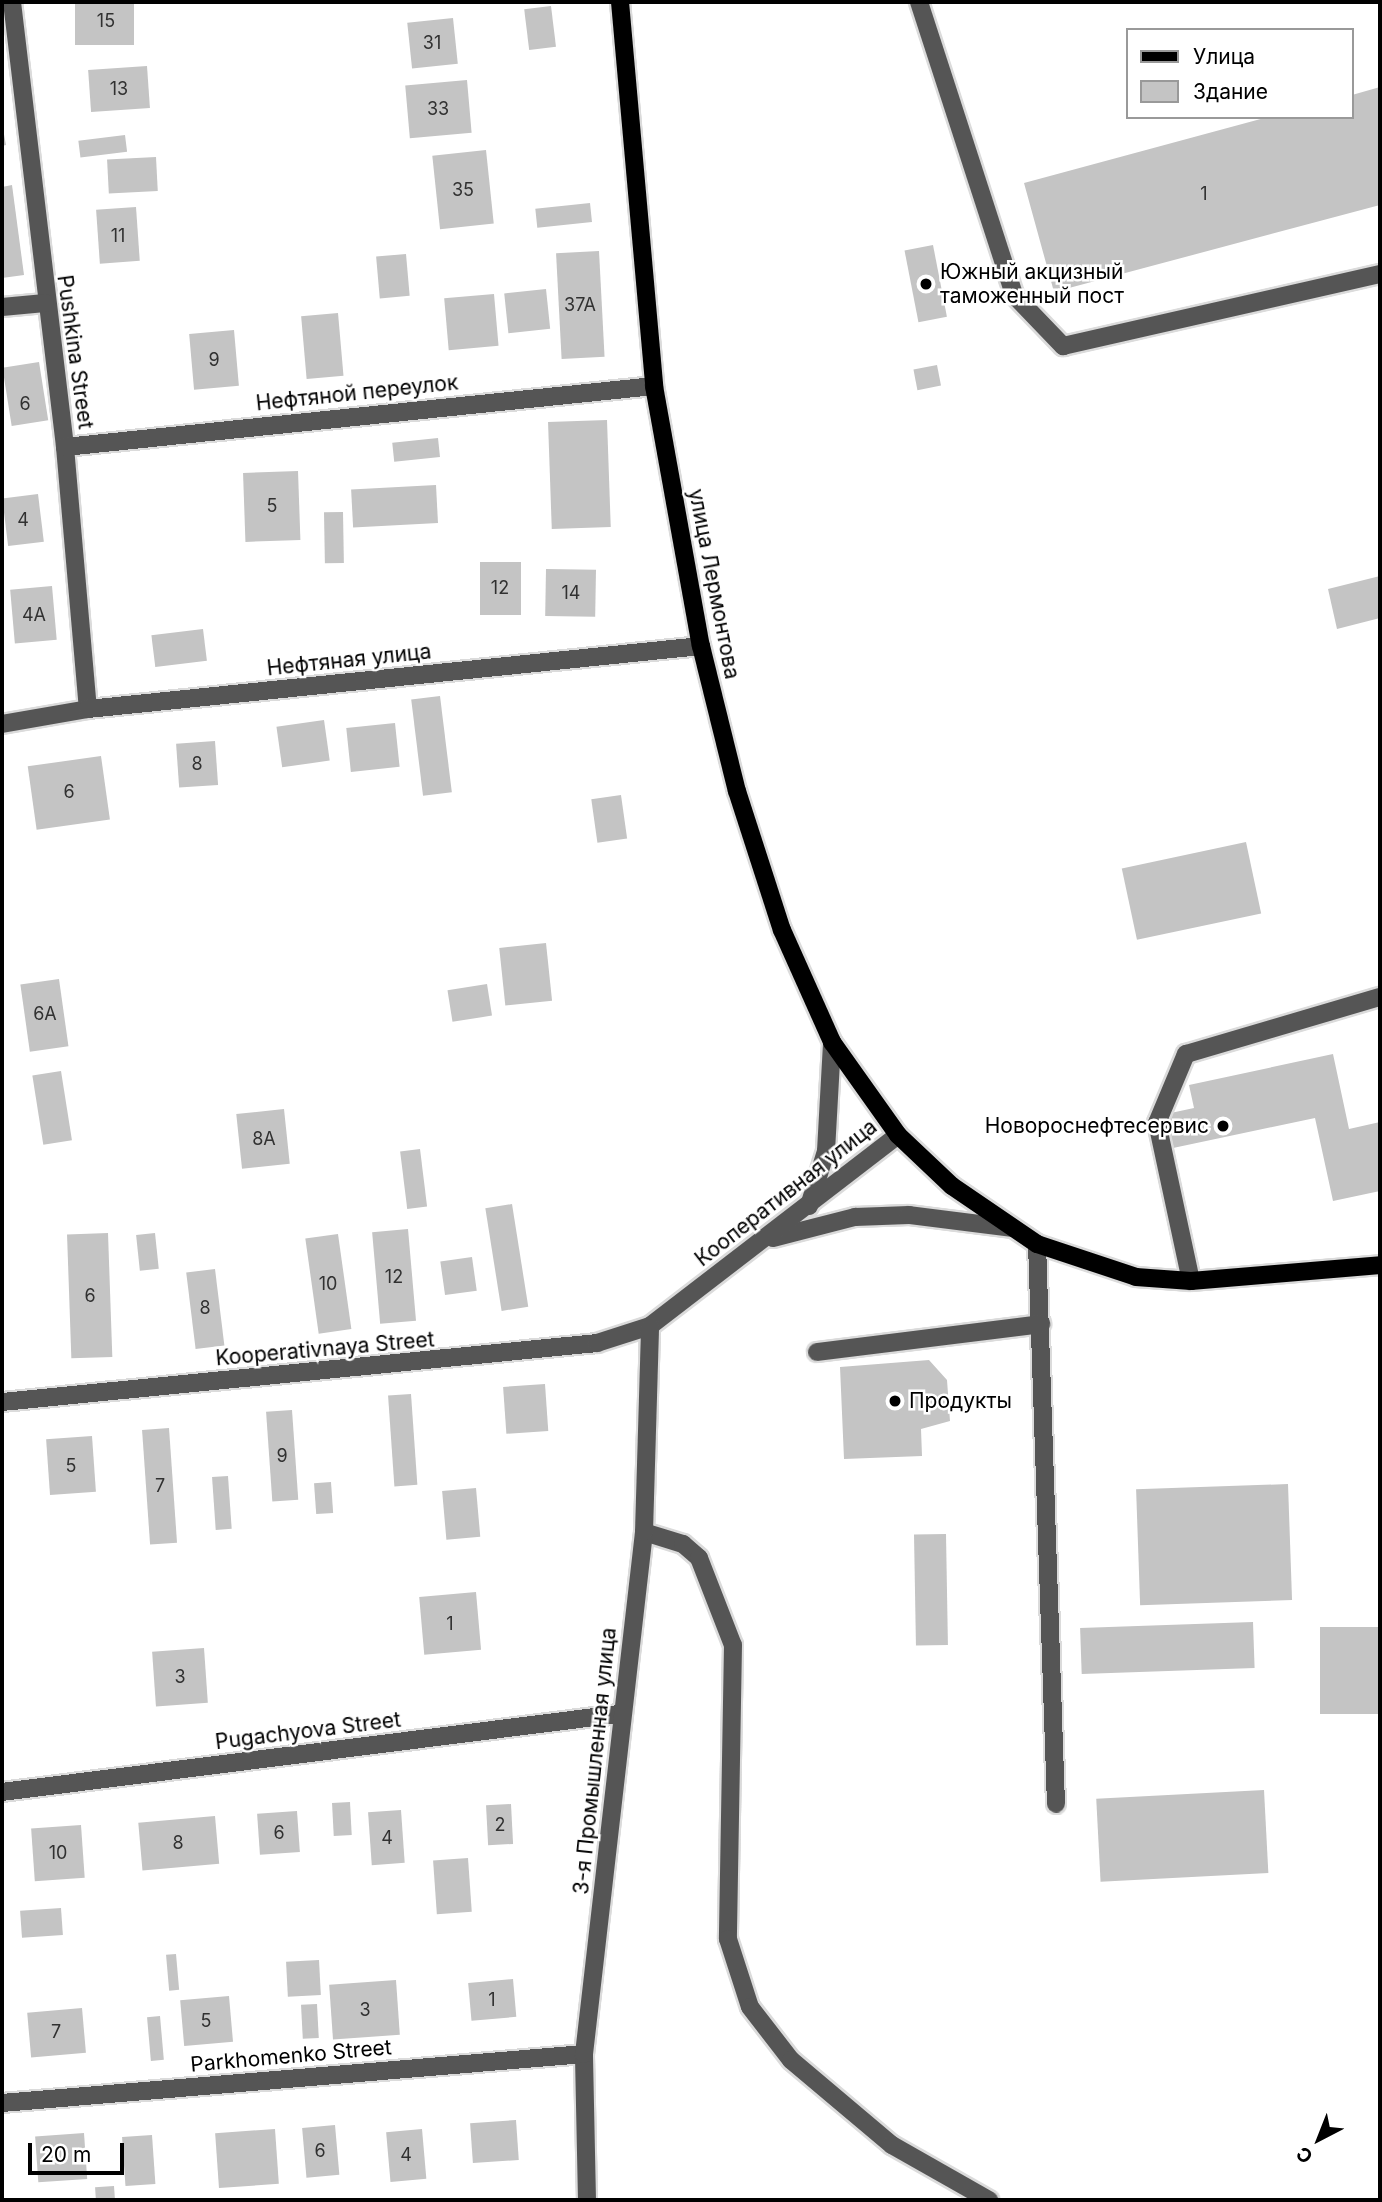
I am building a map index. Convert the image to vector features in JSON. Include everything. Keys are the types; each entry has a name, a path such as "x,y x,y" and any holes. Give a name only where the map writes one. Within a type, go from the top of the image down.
{"main road":[{"name":"улица Лермонтова","path":"620,2 654,386 701,646 737,791 782,930 832,1042 898,1135"},
{"name":"Кооперативная улица","path":"898,1135 952,1186 1037,1244 1136,1276 1191,1282 1380,1265"}],"street":[{"name":"Pushkina Street","path":"12,2 45,303 65,447 88,709"},
{"path":"919,2 1014,295 1063,346 1380,274"},
{"path":"2,307 45,303"},
{"name":"Нефтяной переулок","path":"65,447 654,386"},
{"name":"Нефтяная улица","path":"2,724 88,709 701,646"},
{"path":"1191,1282 1157,1123 1186,1054 1380,997"},
{"path":"809,1206 827,1139 832,1042"},
{"name":"Кооперативная улица","path":"650,1326 766,1240 898,1135"},
{"path":"766,1240 855,1216 909,1215 1012,1228"},
{"path":"1037,1244 1056,1804"},
{"path":"817,1352 1041,1324"},
{"name":"Kooperativnaya Street","path":"2,1402 552,1350 650,1326"},
{"name":"3-я Промышленная улица","path":"587,2200 584,2054 619,1714 644,1532 650,1326"},
{"path":"644,1532 684,1544 699,1558 733,1645 728,1939 750,2007 791,2060 892,2145 989,2200"},
{"name":"Pugachyova Street","path":"2,1792 619,1714"},
{"name":"Parkhomenko Street","path":"2,2103 584,2054"}],"building":[{"path":"75,2 134,2 134,45 75,45"},
{"path":"551,6 556,47 529,50 524,9"},
{"path":"453,18 458,64 412,69 407,23"},
{"path":"147,66 150,108 91,112 88,70"},
{"path":"467,80 472,133 410,138 405,85"},
{"path":"1380,87 1380,205 1054,292 1024,183 1261,119 1354,119 1354,94"},
{"path":"2,124 6,145 2,146"},
{"path":"125,135 127,152 80,158 78,141"},
{"path":"486,150 494,224 440,229 432,156"},
{"path":"156,157 158,191 109,194 107,160"},
{"path":"12,185 24,275 2,278 2,187"},
{"path":"590,203 592,222 537,228 535,209"},
{"path":"136,207 140,261 100,264 96,210"},
{"name":"Южный акцизный таможенный пост","path":"933,245 947,317 918,322 905,251"},
{"path":"599,251 605,357 562,359 556,253"},
{"path":"406,254 410,296 380,298 376,257"},
{"path":"546,289 550,329 508,333 504,293"},
{"path":"494,294 499,346 449,350 444,298"},
{"path":"338,313 343,376 307,379 301,316"},
{"path":"234,330 239,386 194,390 189,334"},
{"path":"39,362 48,420 12,426 2,368"},
{"path":"937,365 941,386 917,390 913,370"},
{"path":"607,420 611,527 552,529 548,422"},
{"path":"438,438 440,457 394,462 392,443"},
{"path":"298,471 300,540 245,542 243,473"},
{"path":"436,485 438,523 353,527 351,489"},
{"path":"38,494 44,542 8,546 2,498"},
{"path":"324,512 343,512 344,563 325,563"},
{"path":"480,562 521,562 521,615 480,615"},
{"path":"546,569 596,570 595,617 545,616"},
{"path":"1380,576 1380,618 1337,629 1328,589"},
{"path":"52,586 57,640 15,643 10,590"},
{"path":"203,629 207,661 155,667 151,635"},
{"path":"440,696 452,792 423,796 411,700"},
{"path":"324,720 330,761 282,767 276,727"},
{"path":"395,723 400,767 351,772 346,728"},
{"path":"215,741 218,785 179,788 176,744"},
{"path":"101,756 110,819 37,830 28,766"},
{"path":"621,795 627,839 597,843 591,799"},
{"path":"1246,842 1261,913 1137,940 1122,868"},
{"path":"546,943 552,1001 505,1006 499,948"},
{"path":"59,979 68,1046 30,1052 20,984"},
{"path":"487,984 492,1016 452,1022 447,990"},
{"name":"Новороснефтесервис","path":"1333,1054 1349,1129 1380,1122 1380,1191 1333,1201 1315,1118 1173,1148 1166,1114 1194,1108 1189,1085"},
{"path":"61,1071 72,1140 43,1145 32,1076"},
{"path":"284,1109 290,1164 242,1169 236,1114"},
{"path":"420,1149 427,1207 407,1209 400,1151"},
{"path":"512,1204 528,1307 502,1311 485,1208"},
{"path":"408,1229 416,1321 380,1324 372,1232"},
{"path":"108,1233 112,1357 71,1358 67,1234"},
{"path":"155,1233 159,1269 140,1271 136,1235"},
{"path":"338,1234 351,1329 319,1334 305,1239"},
{"path":"472,1257 477,1291 445,1295 440,1261"},
{"path":"215,1269 224,1345 196,1349 186,1273"},
{"name":"Продукты","path":"929,1360 947,1380 950,1421 921,1429 922,1456 844,1459 840,1367"},
{"path":"545,1384 548,1431 506,1434 503,1387"},
{"path":"411,1394 417,1485 394,1486 388,1396"},
{"path":"292,1410 298,1500 272,1502 266,1412"},
{"path":"169,1428 177,1543 150,1545 142,1430"},
{"path":"92,1436 96,1492 50,1495 46,1439"},
{"path":"228,1476 232,1529 216,1530 212,1477"},
{"path":"331,1482 333,1513 316,1514 314,1483"},
{"path":"1288,1484 1292,1600 1140,1605 1136,1489"},
{"path":"476,1488 480,1537 446,1540 442,1491"},
{"path":"946,1534 948,1645 916,1646 914,1535"},
{"path":"476,1592 481,1650 424,1655 419,1597"},
{"path":"1253,1622 1255,1668 1082,1674 1080,1628"},
{"path":"1320,1627 1380,1627 1380,1714 1320,1714"},
{"path":"204,1648 208,1703 156,1706 152,1652"},
{"path":"1264,1790 1268,1873 1101,1882 1096,1799"},
{"path":"350,1802 352,1835 334,1836 332,1803"},
{"path":"511,1804 513,1844 488,1845 486,1805"},
{"path":"401,1810 405,1863 372,1865 368,1812"},
{"path":"297,1811 300,1852 260,1855 257,1814"},
{"path":"215,1816 219,1864 142,1871 138,1823"},
{"path":"81,1825 85,1878 35,1881 31,1828"},
{"path":"468,1858 472,1912 437,1914 433,1860"},
{"path":"61,1908 63,1935 22,1938 20,1911"},
{"path":"176,1954 179,1990 169,1991 166,1955"},
{"path":"319,1960 321,1995 288,1997 286,1962"},
{"path":"513,1979 516,2017 471,2021 468,1983"},
{"path":"396,1980 400,2035 333,2040 329,1985"},
{"path":"229,1996 233,2042 184,2046 180,2000"},
{"path":"317,2004 319,2038 303,2039 301,2005"},
{"path":"82,2008 86,2053 31,2058 27,2013"},
{"path":"160,2016 164,2060 151,2061 147,2017"},
{"path":"516,2120 519,2160 473,2163 470,2123"},
{"path":"335,2125 339,2175 306,2178 302,2128"},
{"path":"275,2129 279,2184 219,2188 215,2133"},
{"path":"422,2129 426,2179 390,2182 386,2132"},
{"path":"84,2133 87,2179 38,2182 35,2136"},
{"path":"152,2135 155,2184 125,2186 122,2137"},
{"path":"114,2186 115,2200 96,2200 95,2187"}],"place":[{"name":"Южный акцизный таможенный пост","path":"926,284"},
{"name":"Новороснефтесервис","path":"1223,1126"},
{"name":"Продукты","path":"895,1401"}]}
